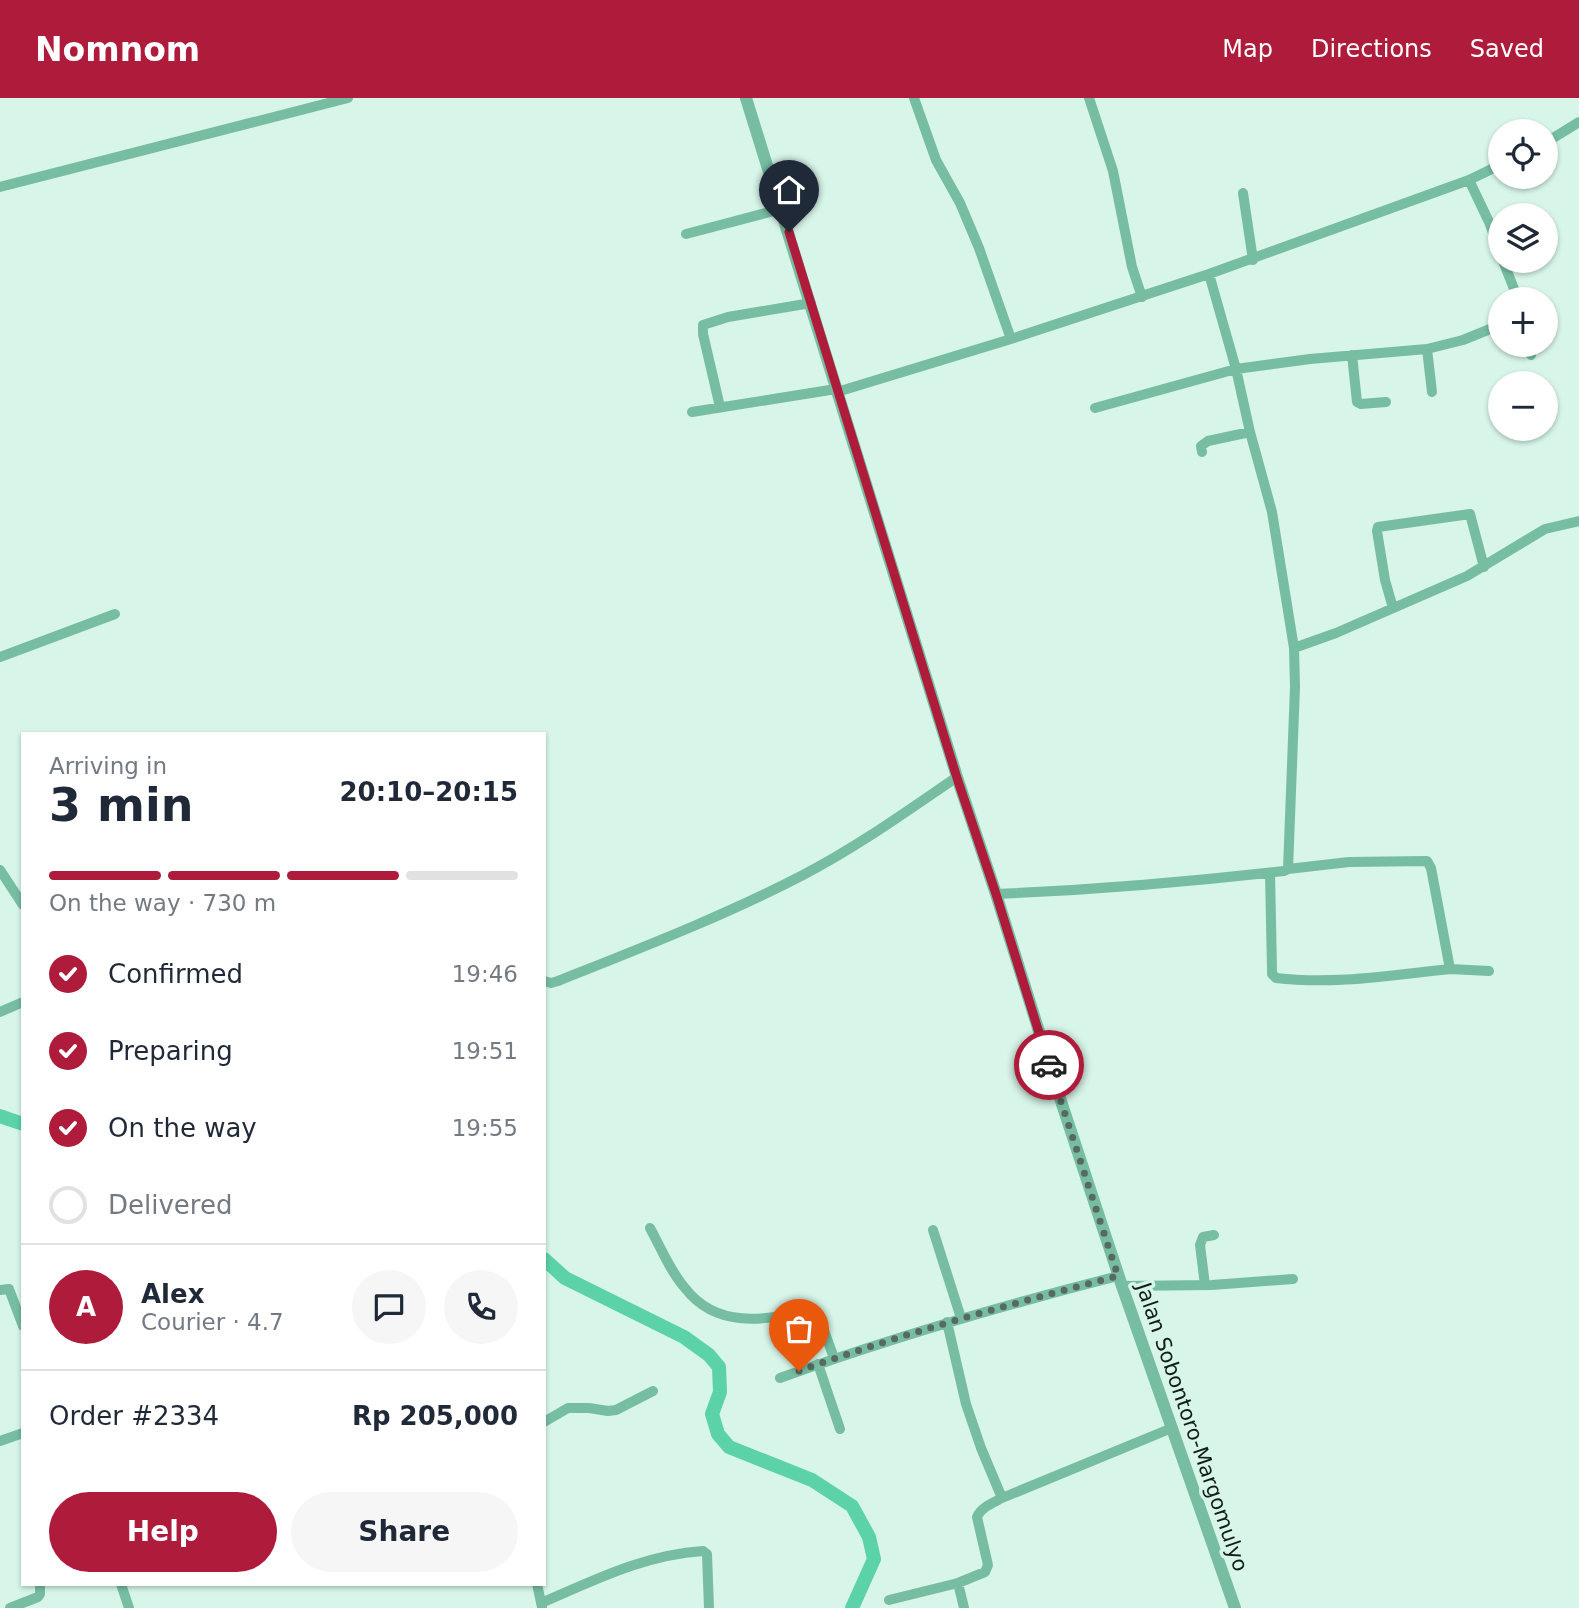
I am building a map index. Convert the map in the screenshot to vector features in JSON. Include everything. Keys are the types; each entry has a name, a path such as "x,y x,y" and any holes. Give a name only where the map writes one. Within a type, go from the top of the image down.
{"street":[{"path":"0,187 348,98"},
{"name":"Jalan Sobontoro-Margomulyo","path":"746,98 957,778 1057,1089 1120,1281 1234,1608"},
{"path":"914,98 936,160 960,202 979,248 1011,339"},
{"path":"1089,98 1113,171 1132,267 1142,297"},
{"path":"1558,135 1579,122"},
{"path":"692,412 837,390 1011,339 1253,260 1488,171"},
{"path":"1469,180 1488,220"},
{"path":"1243,193 1253,260"},
{"path":"686,234 781,209"},
{"path":"1209,274 1272,512 1294,648 1288,869"},
{"path":"720,407 703,326 728,317 811,303"},
{"path":"1095,408 1236,369 1310,359 1427,349 1463,340 1488,330"},
{"path":"1427,349 1432,392"},
{"path":"1352,355 1359,403 1386,402"},
{"path":"1202,452 1201,446 1208,441 1250,432"},
{"path":"1393,608 1383,568 1378,527 1470,514 1484,567"},
{"path":"1294,648 1457,580 1484,567 1545,529 1579,521"},
{"path":"0,657 115,614"},
{"path":"546,982 558,981 658,941 805,874 957,778"},
{"path":"996,894 1084,891 1269,873 1340,862 1427,860 1431,868 1450,969"},
{"path":"0,870 21,902"},
{"path":"1269,873 1273,977 1302,981 1356,980 1450,969 1489,971"},
{"path":"0,1012 21,1003"},
{"path":"650,1228 684,1288 695,1299 715,1312 733,1319 769,1319 814,1311 818,1314 834,1358"},
{"path":"933,1230 961,1318"},
{"path":"1205,1284 1200,1245 1203,1237 1214,1235"},
{"path":"780,1378 961,1318 1120,1281 1205,1284 1293,1279"},
{"path":"0,1290 9,1289 21,1321"},
{"path":"947,1322 965,1404 1002,1498"},
{"path":"818,1364 840,1429"},
{"path":"546,1421 567,1408 612,1411 620,1409 653,1391"},
{"path":"889,1600 958,1583 985,1572 988,1565 977,1517 978,1512 984,1508 1002,1498 1172,1428"},
{"path":"0,1441 21,1434"},
{"path":"537,1586 541,1606 637,1563 703,1551 707,1554 709,1608"},
{"path":"958,1583 964,1608"},
{"path":"10,1608 38,1597 40,1586"},
{"path":"122,1586 129,1608"}],"waterway":[{"path":"0,1116 21,1123"},
{"path":"546,1261 565,1278 684,1337 709,1355 719,1367 720,1392 712,1414 718,1434 729,1447 812,1480 852,1506 869,1537 874,1559 852,1608"}],"way so far":[{"path":"799,1371 957,1319 1118,1276 1049,1065"}],"route":[{"path":"789,232 957,778 1049,1065"}]}
